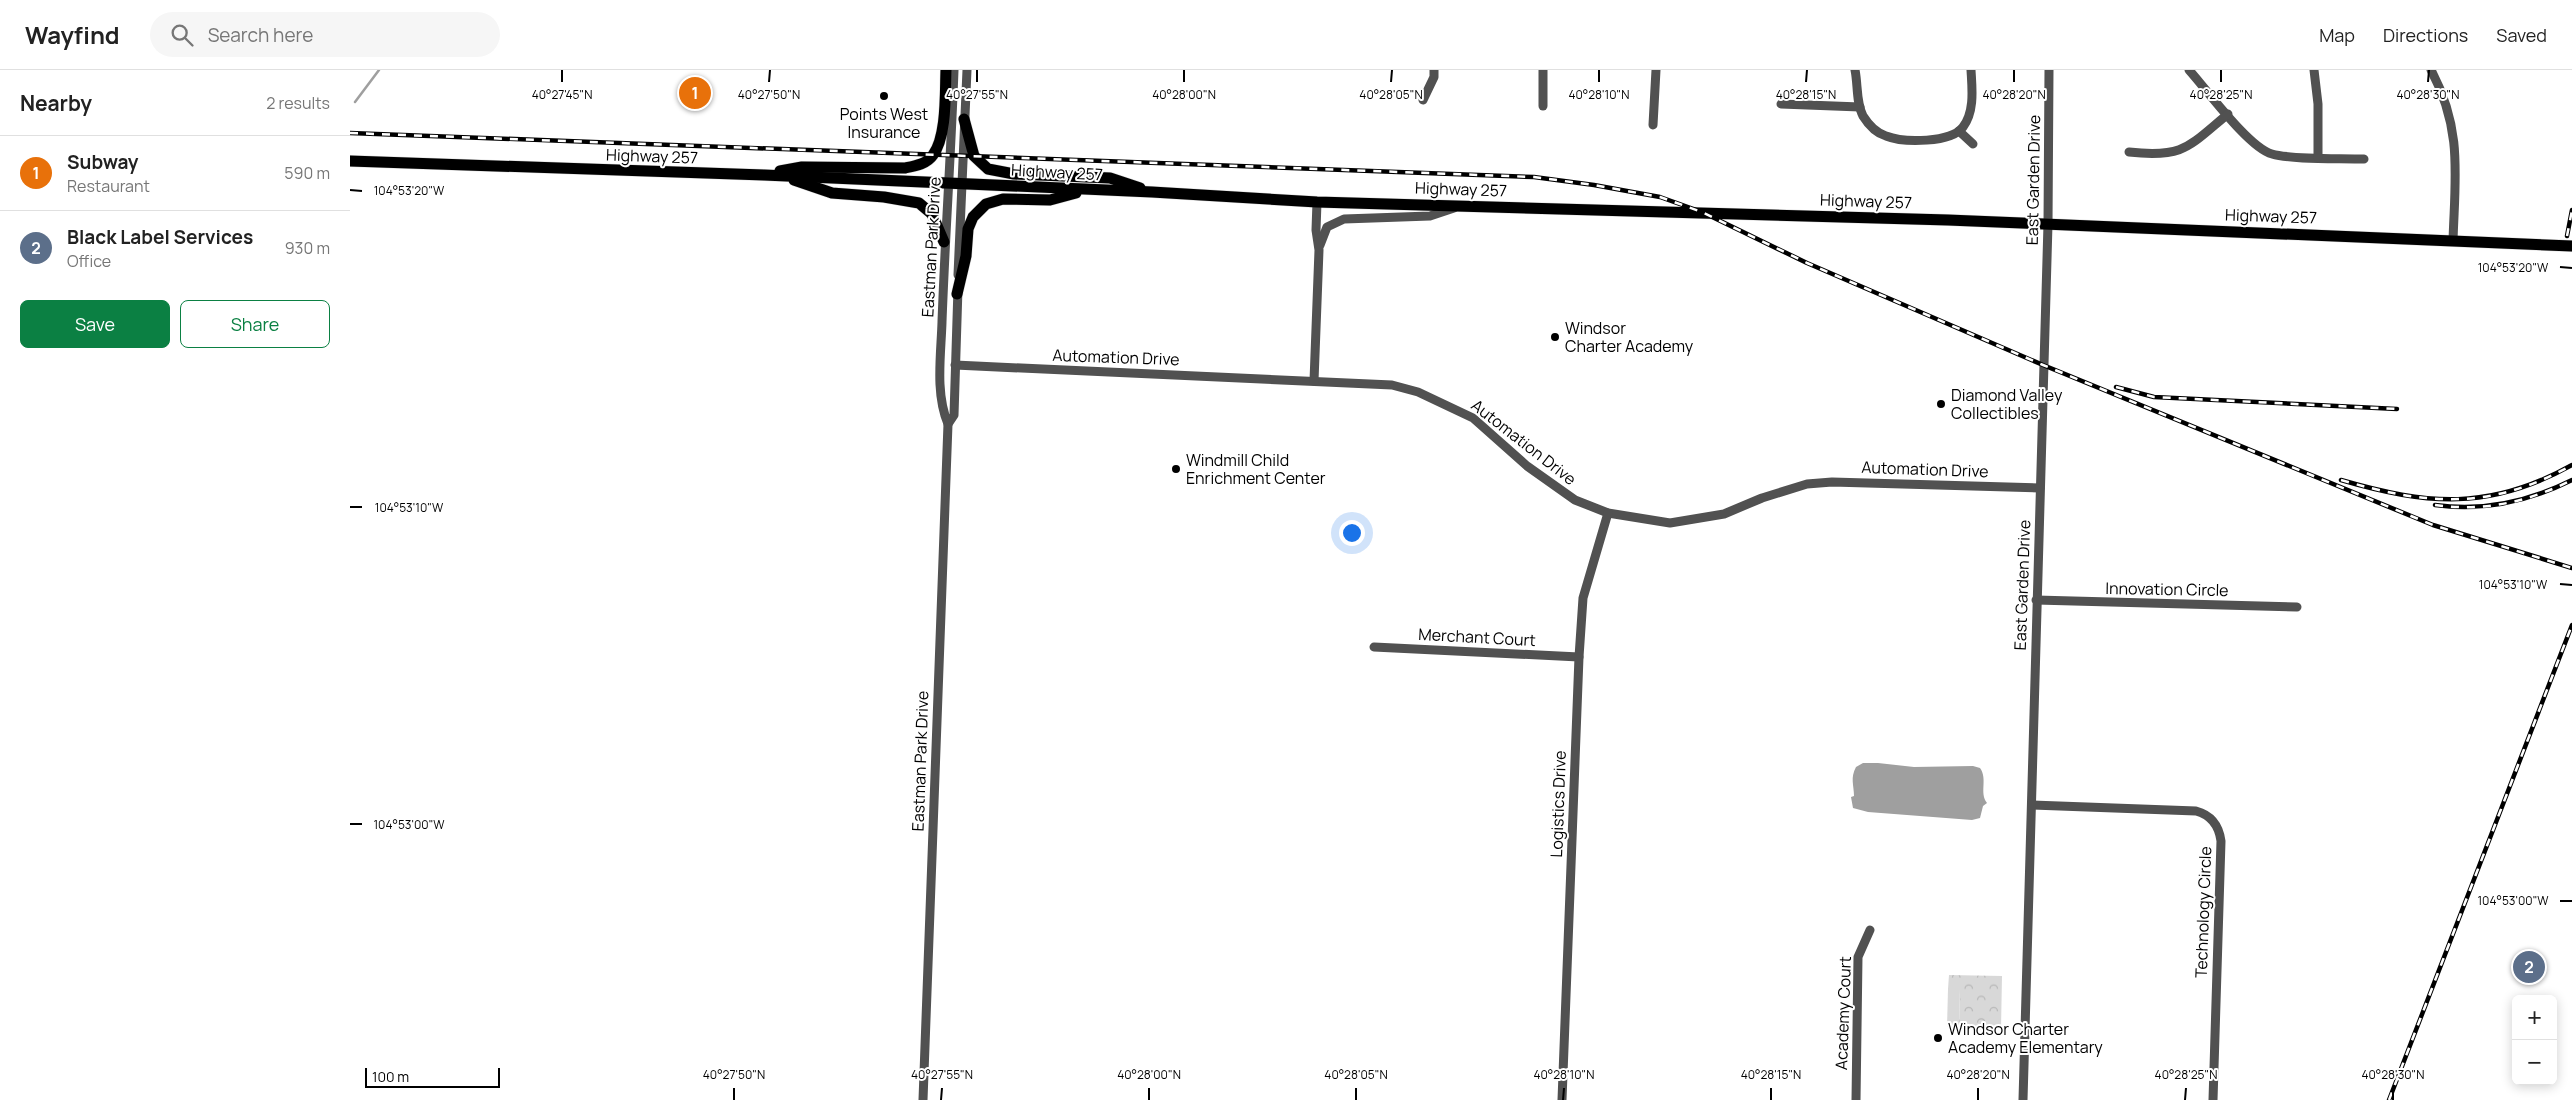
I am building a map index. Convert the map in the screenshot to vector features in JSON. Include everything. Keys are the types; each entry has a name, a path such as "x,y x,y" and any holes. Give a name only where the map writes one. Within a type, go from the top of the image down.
{"main road":[{"path":"764,175 802,167 890,169 919,165 934,154 941,134 946,70"},
{"path":"964,119 974,156 988,168 1014,174 1110,178 1152,192"},
{"name":"Highway 257","path":"350,161 764,175 1152,192 1317,202 2048,224 2572,246"},
{"path":"783,176 832,193 884,197 919,203 932,214 944,242"},
{"path":"957,294 966,256 968,229 973,217 986,204 1003,199 1050,200 1085,190"}],"street":[{"name":"Eastman Park Drive","path":"948,424 954,415 957,294 954,70"},
{"name":"Eastman Park Drive","path":"923,1100 948,424 941,407 944,242 956,184 964,119 967,70"},
{"path":"1423,100 1434,77 1434,70"},
{"path":"1543,70 1543,106"},
{"path":"1653,125 1656,70"},
{"path":"1855,70 1860,107 1869,124 1887,137 1934,140 1949,137 1959,131 1967,120 1970,109 1971,70"},
{"name":"East Garden Drive","path":"2023,1100 2048,224 2049,70"},
{"path":"2189,70 2263,150 2279,156 2364,160"},
{"path":"2314,70 2318,104 2318,157"},
{"path":"2431,70 2445,98 2454,133 2456,159 2453,241"},
{"path":"1781,104 1860,107"},
{"path":"2130,152 2158,155 2177,152 2192,144 2228,114"},
{"path":"1959,131 1973,144"},
{"path":"1314,381 1319,250 1316,230 1317,202"},
{"path":"1319,250 1327,227 1337,221 1430,216 1460,206"},
{"name":"Automation Drive","path":"955,365 1392,385 1418,392 1458,409 1486,428 1527,466 1575,500 1608,513 1670,523 1724,514 1762,498 1806,484 1832,482 2040,488"},
{"name":"Logistics Drive","path":"1562,1100 1579,657 1583,598 1608,513"},
{"name":"Innovation Circle","path":"2036,600 2297,607"},
{"name":"Merchant Court","path":"1374,647 1579,657"},
{"name":"Technology Circle","path":"2032,805 2196,811 2206,814 2217,825 2221,841 2213,1100"},
{"name":"Academy Court","path":"1856,1100 1858,957 1870,930"}],"green space":[{"path":"1949,975 2002,976 2001,1029 1985,1030 1959,1027 1960,990 1948,989"},
{"path":"1948,989 1960,989 1959,1027 1947,1027"}],"shaded area":[{"path":"1863,763 1914,767 1973,766 1980,768 1987,803 1983,806 1980,818 1972,820 1868,812 1853,808 1851,797 1854,796 1853,778 1856,767"}],"waterway":[{"path":"355,102 379,70"}],"railway":[{"path":"350,133 1534,177 1594,185 1660,197 1702,212 1807,263 2043,365 2433,525 2572,568"},
{"path":"2567,236 2572,210"},
{"path":"2116,387 2154,397 2397,409"},
{"path":"2341,480 2402,495 2458,499 2486,497 2513,490 2542,480 2572,465"},
{"path":"2435,505 2471,507 2505,503 2539,494 2572,480"},
{"path":"2389,1100 2572,625"}],"place":[{"name":"Subway","path":"695,93"},
{"name":"Points West Insurance","path":"884,96"},
{"name":"Windsor Charter Academy","path":"1555,337"},
{"name":"Diamond Valley Collectibles","path":"1941,404"},
{"name":"Windmill Child Enrichment Center","path":"1176,469"},
{"name":"Black Label Services","path":"2529,967"},
{"name":"Windsor Charter Academy Elementary","path":"1938,1038"}]}
